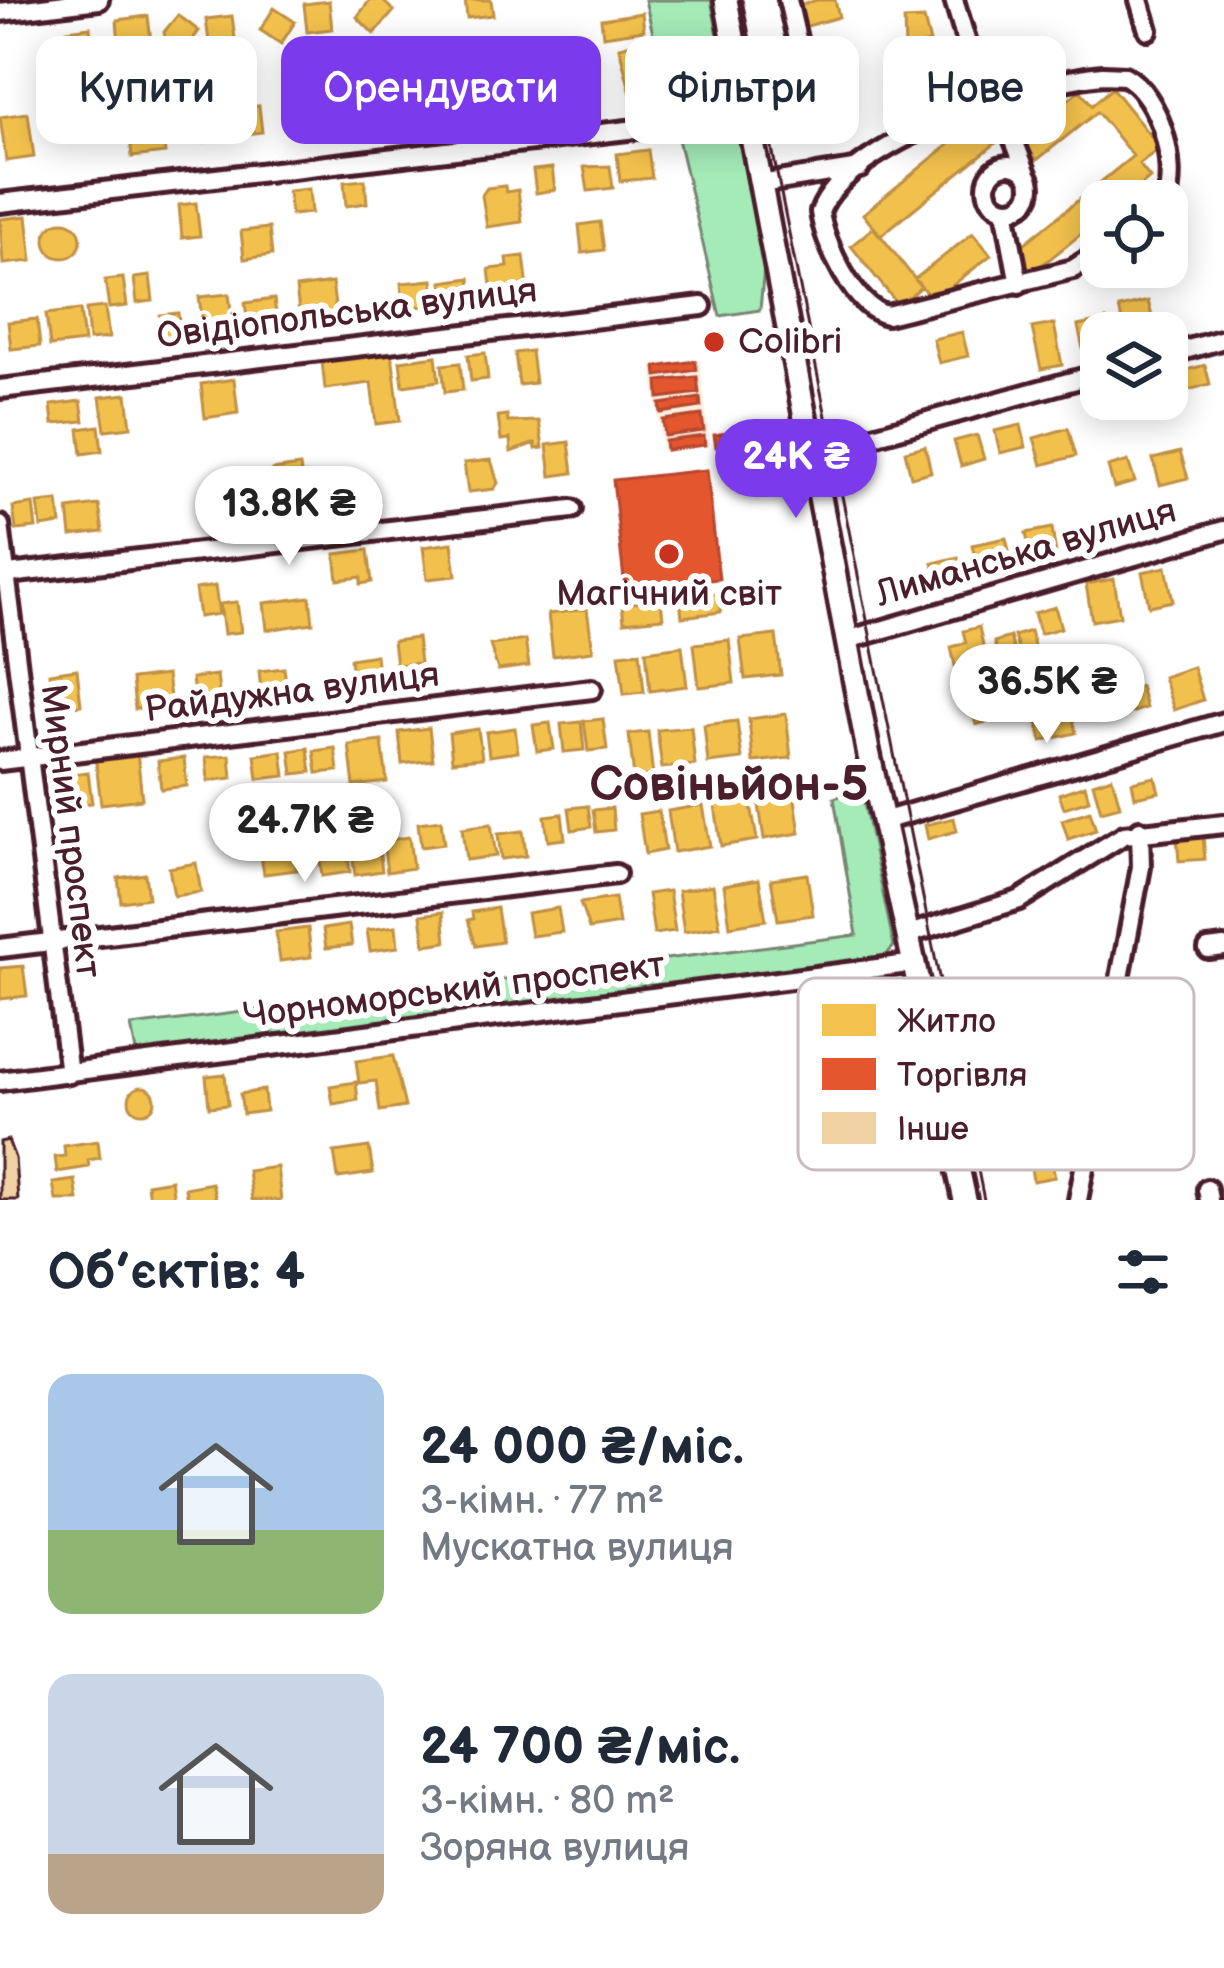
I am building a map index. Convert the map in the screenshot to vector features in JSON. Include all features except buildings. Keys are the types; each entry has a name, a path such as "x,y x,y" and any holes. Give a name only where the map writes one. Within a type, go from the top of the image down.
{"street":[{"path":"0,12 99,0"},
{"path":"726,0 883,821 919,978"},
{"path":"788,0 796,36"},
{"path":"954,0 965,36"},
{"path":"1139,0 1148,30"},
{"path":"1066,81 1084,76 1125,76 1138,83 1150,99 1169,163 1168,180"},
{"path":"0,203 625,130"},
{"path":"895,144 825,198 820,212 856,290 875,313 904,314 1080,264"},
{"path":"1005,209 1019,206 1029,196 1015,144"},
{"path":"1018,284 1005,209 988,196 990,174 1009,164 1027,175"},
{"path":"760,184 861,167"},
{"name":"Овідіопольська вулиця","path":"0,389 702,306"},
{"path":"1188,349 1224,339"},
{"path":"812,453 1080,379"},
{"path":"3,575 572,509"},
{"name":"Мирний проспект","path":"0,525 69,1074"},
{"name":"Лиманська вулиця","path":"848,640 1224,530"},
{"name":"Райдужна вулиця","path":"0,761 592,689"},
{"path":"883,821 1224,722"},
{"path":"909,934 1019,900 1140,830 1224,824"},
{"path":"1120,978 1141,867 1140,830"},
{"path":"0,949 616,874"},
{"name":"Чорноморський проспект","path":"808,978 916,964"},
{"name":"Чорноморський проспект","path":"0,1082 798,979"},
{"path":"959,1170 965,1200"},
{"path":"1078,1200 1084,1170"}],"shaded area":[{"path":"700,360 710,445 662,451 652,366"}],"green space":[{"path":"645,0 711,0 718,36 654,36"},
{"path":"679,144 740,144 764,267 760,310 720,316"},
{"path":"861,789 894,946 881,961 137,1057 131,1026 857,935 834,798"}],"tram line":[{"path":"742,0 939,978"},
{"path":"978,1170 984,1200"}],"place":[{"name":"Colibri","path":"714,342"},
{"name":"Магічний світ","path":"669,554"}],"district":[{"name":"Совіньйон-5","path":"729,785"}]}
